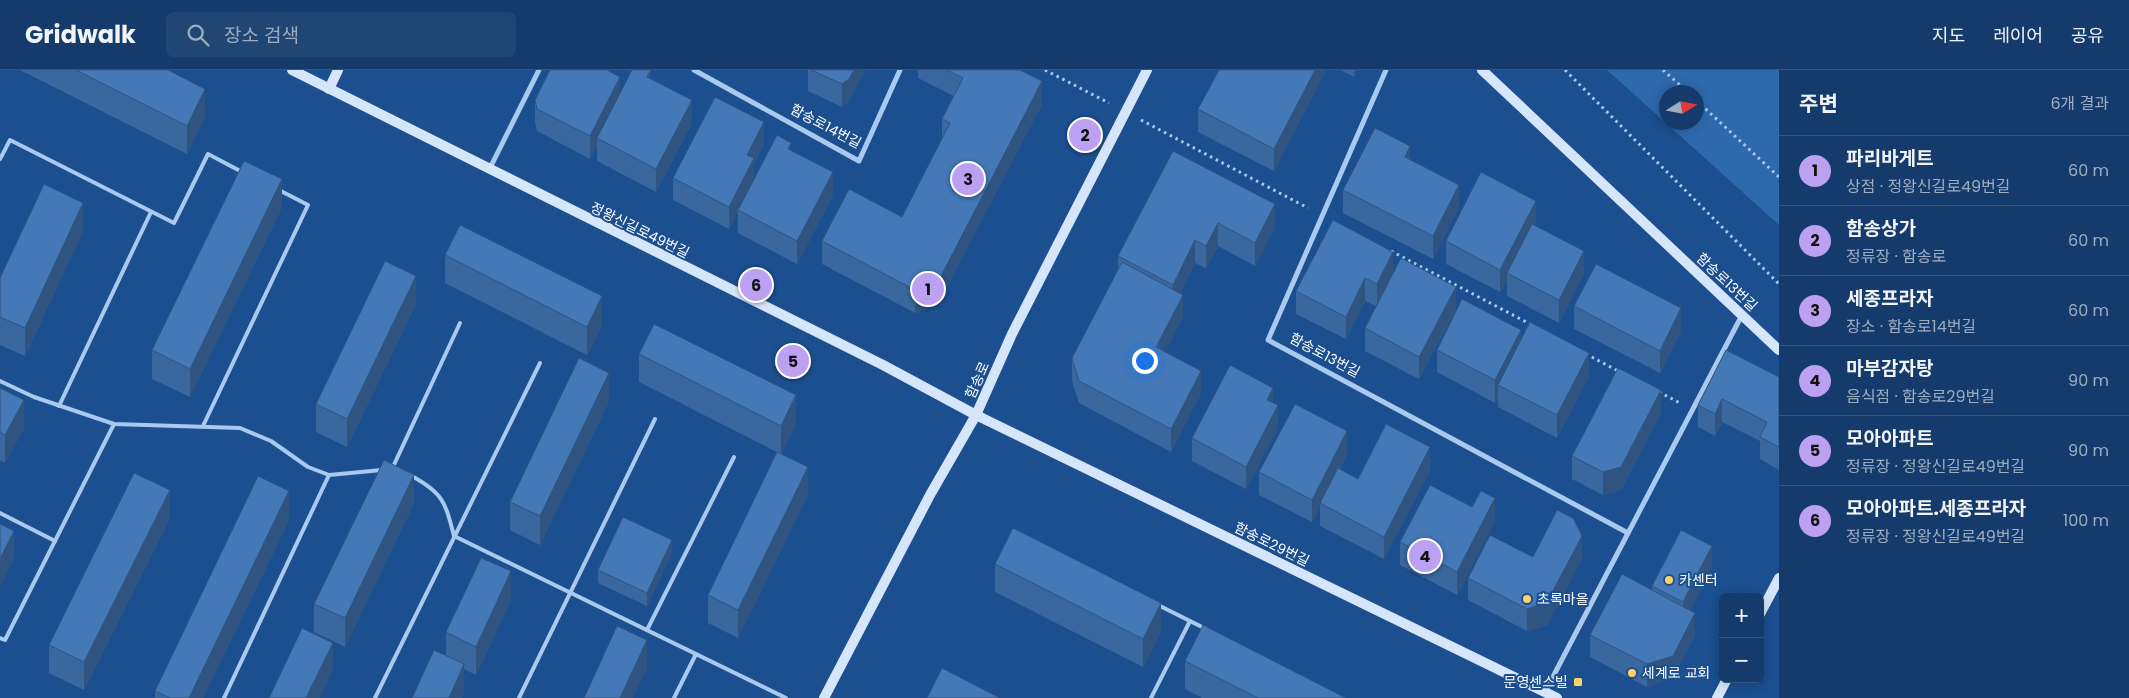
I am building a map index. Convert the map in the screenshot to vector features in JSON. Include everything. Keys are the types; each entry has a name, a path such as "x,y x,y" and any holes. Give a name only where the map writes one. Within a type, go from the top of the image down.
{"street":[{"name":"정왕신길로49번길","path":"292,70 884,366 976,415"},
{"path":"329,89 338,70"},
{"path":"489,170 540,70"},
{"name":"함송로14번길","path":"694,70 859,161 900,70"},
{"name":"함송로","path":"824,698 930,495 976,415 1012,334 1147,70"},
{"name":"함송로13번길","path":"1386,70 1268,340 1628,533"},
{"name":"함송로13번길","path":"1482,70 1779,350"},
{"path":"1544,692 1742,315"},
{"name":"함송로29번길","path":"976,415 1556,698"},
{"path":"1764,606 1779,578"},
{"path":"1717,698 1725,683"}],"lane":[{"path":"0,159 10,140 174,223 208,154 250,175"},
{"path":"203,426 308,205 275,188"},
{"path":"59,406 151,212"},
{"path":"397,470 460,323"},
{"path":"374,698 540,363"},
{"path":"0,381 59,406 114,424 240,428 271,441 308,467 329,475 365,470 397,470 433,488 447,506 454,536"},
{"path":"519,698 655,419"},
{"path":"0,638 5,640 114,424"},
{"path":"647,630 734,457"},
{"path":"224,698 329,475"},
{"path":"0,513 55,541"},
{"path":"454,536 786,698"},
{"path":"1156,604 1208,630"},
{"path":"1151,698 1190,621"},
{"path":"674,698 696,654"}],"path":[{"path":"1045,70 1323,215"},
{"path":"1565,70 1779,284"},
{"path":"1663,70 1680,85"},
{"path":"1704,107 1779,176"},
{"path":"1384,248 1534,326"},
{"path":"1578,350 1622,373"},
{"path":"1658,391 1693,410"}],"shaded area":[{"path":"1607,70 1779,70 1779,225 1674,130 1704,130 1704,85 1659,85 1659,117"}],"building":[{"path":"76,70 168,70 205,89 187,126"},
{"path":"550,70 607,70 620,77 590,136 537,109 535,100"},
{"path":"632,70 651,70 647,77 692,100 656,169 597,138"},
{"path":"811,70 854,70 849,79 842,84"},
{"path":"947,70 1020,70 1042,81 938,282 915,290 822,241 849,189 902,217 950,123 942,119 963,78"},
{"path":"1219,70 1315,70 1274,149 1198,109"},
{"path":"715,97 764,122 747,155 754,158 729,207 673,178"},
{"path":"1375,128 1410,146 1405,157 1459,185 1433,236 1343,190"},
{"path":"777,135 791,143 788,149 833,172 797,241 738,210"},
{"path":"1173,151 1275,204 1255,243 1218,223 1206,246 1195,240 1173,285 1118,256"},
{"path":"244,161 282,179 190,369 152,350"},
{"path":"1481,172 1536,201 1500,270 1446,241"},
{"path":"44,184 83,203 25,328 0,317 0,278"},
{"path":"1333,220 1393,252 1377,284 1365,278 1346,317 1296,291"},
{"path":"1532,224 1584,251 1559,300 1507,273"},
{"path":"460,225 602,296 587,327 445,255"},
{"path":"1401,258 1456,287 1419,357 1365,328"},
{"path":"385,261 416,276 347,419 316,404"},
{"path":"1122,262 1183,295 1156,347 1201,371 1171,429 1079,381 1072,358"},
{"path":"1596,264 1681,308 1660,351 1574,306"},
{"path":"1462,299 1521,330 1495,380 1437,350"},
{"path":"1530,322 1589,353 1557,415 1498,385"},
{"path":"654,324 796,395 781,426 639,354"},
{"path":"1726,350 1779,377 1779,447 1760,437 1767,422 1722,399 1715,414 1698,405"},
{"path":"579,358 609,373 540,516 510,502"},
{"path":"1230,365 1273,388 1267,400 1278,405 1246,467 1192,438"},
{"path":"1618,368 1661,390 1621,467 1603,472 1572,456"},
{"path":"0,388 24,400 5,435 0,432"},
{"path":"1295,404 1347,431 1312,500 1259,472"},
{"path":"1386,424 1430,447 1384,537 1320,503 1338,468 1358,479"},
{"path":"777,452 808,467 738,610 708,595"},
{"path":"384,460 414,475 345,618 314,604"},
{"path":"134,473 170,490 84,662 49,645"},
{"path":"258,476 289,491 189,698 170,698 155,691"},
{"path":"1430,485 1472,507 1481,491 1495,498 1457,572 1400,542"},
{"path":"1557,510 1573,518 1582,536 1547,602 1527,609 1468,578 1490,535 1533,557"},
{"path":"623,517 672,540 647,593 598,570"},
{"path":"0,524 14,531 0,559"},
{"path":"1013,528 1161,603 1143,639 995,564"},
{"path":"1681,530 1712,546 1683,602 1652,586"},
{"path":"481,558 511,571 476,647 446,632"},
{"path":"1622,574 1695,613 1673,656 1647,664 1590,635"},
{"path":"1203,625 1346,698 1258,698 1185,661"},
{"path":"617,626 647,640 620,698 584,698"},
{"path":"302,628 333,643 306,698 269,698"},
{"path":"434,650 464,664 449,698 412,698"},
{"path":"942,668 1000,698 927,698"}],"place":[{"name":"함송상가","path":"1085,135"},
{"name":"세종프라자","path":"968,179"},
{"name":"모아아파트.세종프라자","path":"756,285"},
{"name":"파리바게트","path":"928,289"},
{"name":"모아아파트","path":"793,361"},
{"name":"마부감자탕","path":"1425,556"},
{"name":"카센터","path":"1669,580"},
{"name":"초록마을","path":"1527,599"},
{"name":"세계로 교회","path":"1632,673"},
{"name":"문영센스빌","path":"1578,682"}]}
